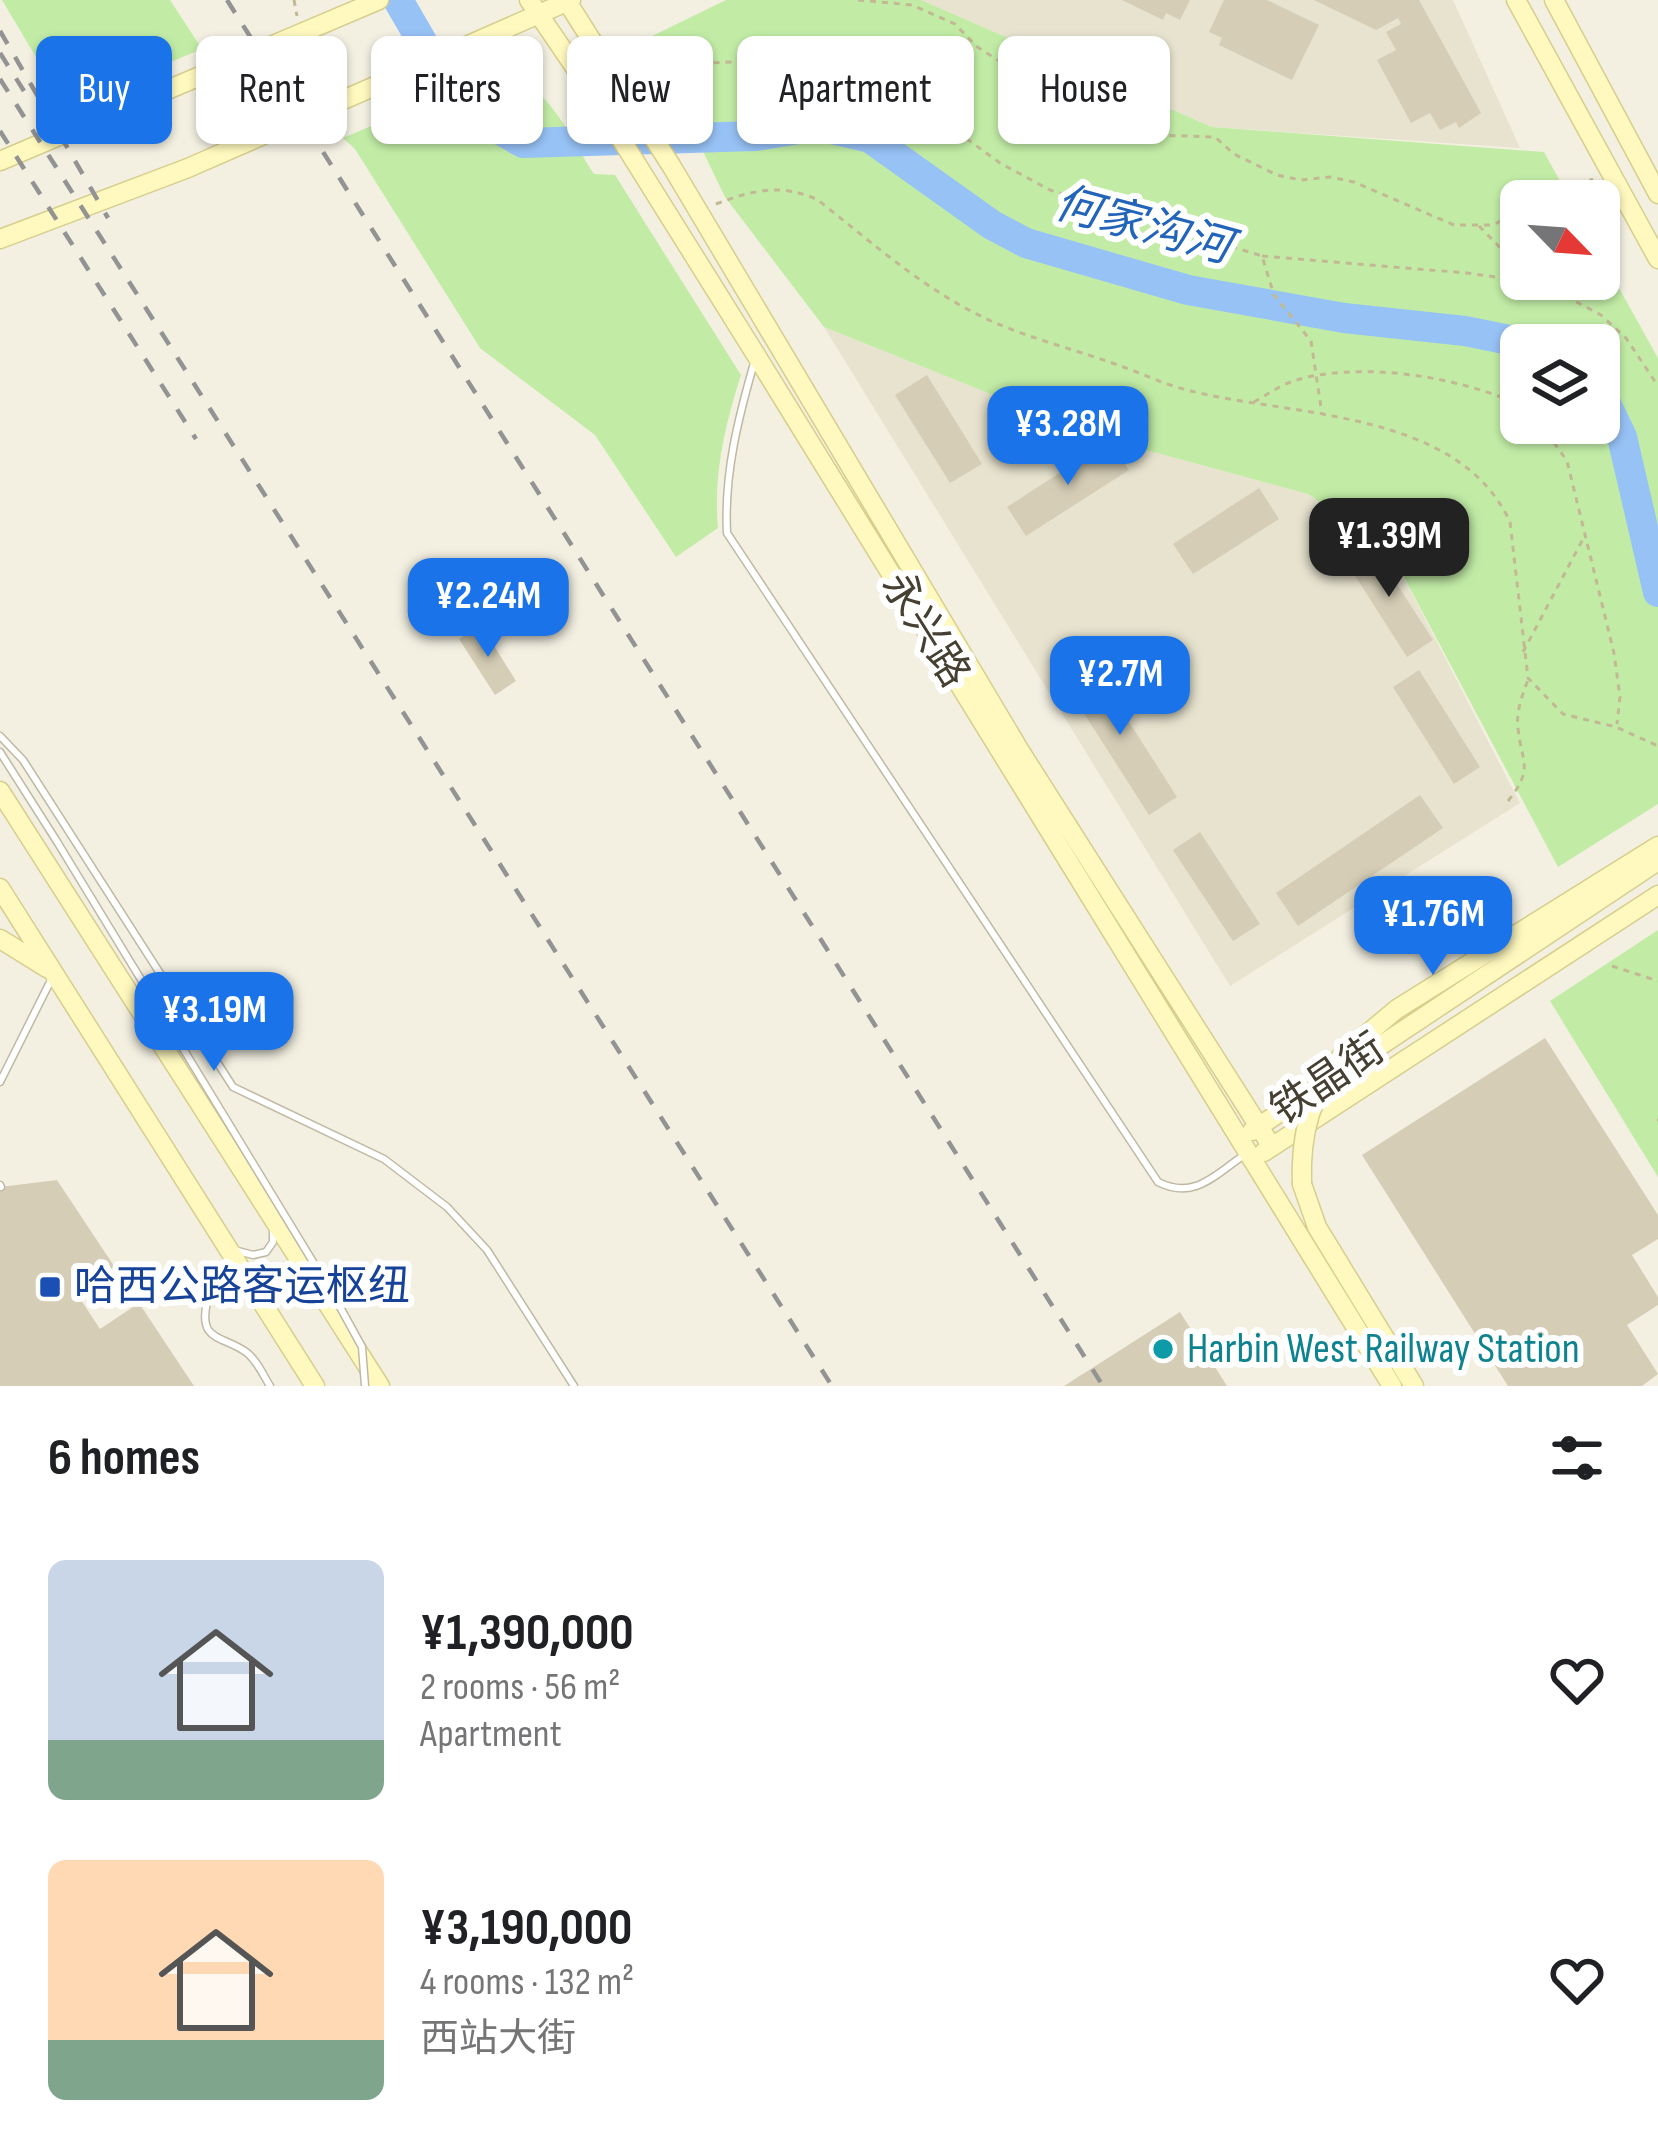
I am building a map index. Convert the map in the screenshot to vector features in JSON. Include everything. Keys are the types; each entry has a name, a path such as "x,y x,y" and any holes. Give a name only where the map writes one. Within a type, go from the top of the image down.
{"main road":[{"path":"0,161 379,0"},
{"path":"0,239 188,168 479,42 534,8 568,0"},
{"name":"永兴路","path":"568,0 1020,752 1272,1148"},
{"path":"1516,0 1658,259"},
{"path":"1554,0 1658,194"},
{"name":"永兴路","path":"534,8 756,355 1392,1386"},
{"path":"0,791 380,1386"},
{"path":"1414,1386 1308,1205 1301,1158 1313,1101 1343,1054 1378,1023 1658,846"},
{"name":"铁晶街","path":"1245,1152 1259,1127 1658,861"},
{"path":"0,888 315,1386"},
{"name":"铁晶街","path":"1245,1152 1272,1148 1658,895"},
{"path":"0,939 54,973"}],"lane":[{"path":"756,355 736,426 728,477 728,533 1158,1182 1177,1191 1196,1188 1245,1152"},
{"path":"0,736 23,760 233,1087 383,1159 447,1207 487,1250 574,1386"},
{"path":"0,752 335,1298 362,1347 365,1386"},
{"path":"0,1082 54,973"},
{"path":"229,1249 253,1255 266,1252 273,1242 274,1216"},
{"path":"262,1303 240,1290 221,1288 212,1293 205,1313 212,1336 250,1355 270,1386"}],"path":[{"path":"858,0 912,4 955,24 976,46 1024,77 1088,96 1135,128 1156,135 1215,137 1234,154 1277,175 1301,180 1330,176 1354,182 1454,225 1500,221"},
{"path":"713,63 803,52 930,112 1000,163 1050,190 1262,256 1500,277"},
{"path":"1590,180 1611,170"},
{"path":"711,206 761,190 801,192 916,276 999,325 1179,388 1323,416 1422,441 1457,458 1501,501 1510,522 1528,679 1518,707 1527,766 1524,781 1508,801"},
{"path":"1478,225 1500,248"},
{"path":"1262,256 1274,295 1302,326 1315,360 1323,416"},
{"path":"1570,300 1600,315 1626,338 1658,386"},
{"path":"1253,403 1285,384 1317,376 1379,374 1467,385 1500,398"},
{"path":"1555,444 1567,461 1618,675 1616,727"},
{"path":"1523,652 1584,537"},
{"path":"1528,679 1564,714 1616,727 1658,746"},
{"path":"1612,965 1658,981"}],"shaded area":[{"path":"921,0 1453,0 1520,148 1212,127 1170,109 1170,36 1003,36"},
{"path":"824,327 1098,437 1308,494 1389,549 1520,803 1230,986"}],"green space":[{"path":"2,0 170,0 196,40 196,51 172,61 172,36 36,36 36,57"},
{"path":"726,0 921,0 1003,36 998,36 998,144 1170,144 1170,109 1212,127 1544,152 1559,180 1500,180 1500,300 1620,300 1620,290 1658,358 1658,804 1558,867 1389,549 1308,494 1098,437 824,327 725,197 699,144 713,144 713,36 652,36"},
{"path":"543,97 567,130 567,144 575,144 594,174 615,175 741,375 722,450 718,528 676,557 595,435 480,348 347,136 371,126 371,144 543,144"},
{"path":"1658,930 1658,1177 1550,1001"}],"building":[{"path":"1122,0 1190,0 1180,20 1166,13 1163,20"},
{"path":"1224,0 1267,0 1319,25 1292,80 1219,45 1222,38 1209,32"},
{"path":"1314,0 1419,0 1481,113 1459,128 1456,122 1440,130 1430,113 1411,123 1377,60 1396,50 1386,32 1401,24 1398,18 1376,30"},
{"path":"927,375 982,464 950,483 895,395"},
{"path":"1110,440 1129,470 1026,536 1007,507"},
{"path":"1259,488 1279,519 1193,574 1173,544"},
{"path":"1371,544 1433,640 1407,657 1345,560"},
{"path":"481,625 516,681 495,695 459,639"},
{"path":"1090,661 1177,797 1149,815 1062,679"},
{"path":"1419,670 1480,767 1454,784 1393,687"},
{"path":"1420,795 1443,828 1298,926 1276,893"},
{"path":"1200,832 1260,924 1233,941 1173,850"},
{"path":"1545,1038 1658,1215 1658,1239 1632,1255 1658,1297 1658,1305 1627,1325 1658,1374 1642,1386 1508,1386 1362,1155"},
{"name":"哈西公路客运枢纽","path":"57,1180 120,1275 81,1300 100,1329 139,1303 194,1386 0,1386 0,1187"},
{"name":"Harbin West Railway Station","path":"1180,1312 1227,1386 1064,1386"}],"waterway":[{"name":"何家沟河","path":"398,0 460,107 523,143 756,136 818,126 870,138 992,225 1026,243 1188,290 1344,318 1500,338"},
{"name":"何家沟河","path":"1620,433 1658,592"}],"railway":[{"path":"227,0 1103,1386"},
{"path":"0,31 108,218"},
{"path":"0,53 24,91"},
{"path":"0,79 832,1386"},
{"path":"0,131 196,439"}],"place":[{"name":"哈西公路客运枢纽","path":"50,1287"},
{"name":"Harbin West Railway Station","path":"1163,1349"}]}
